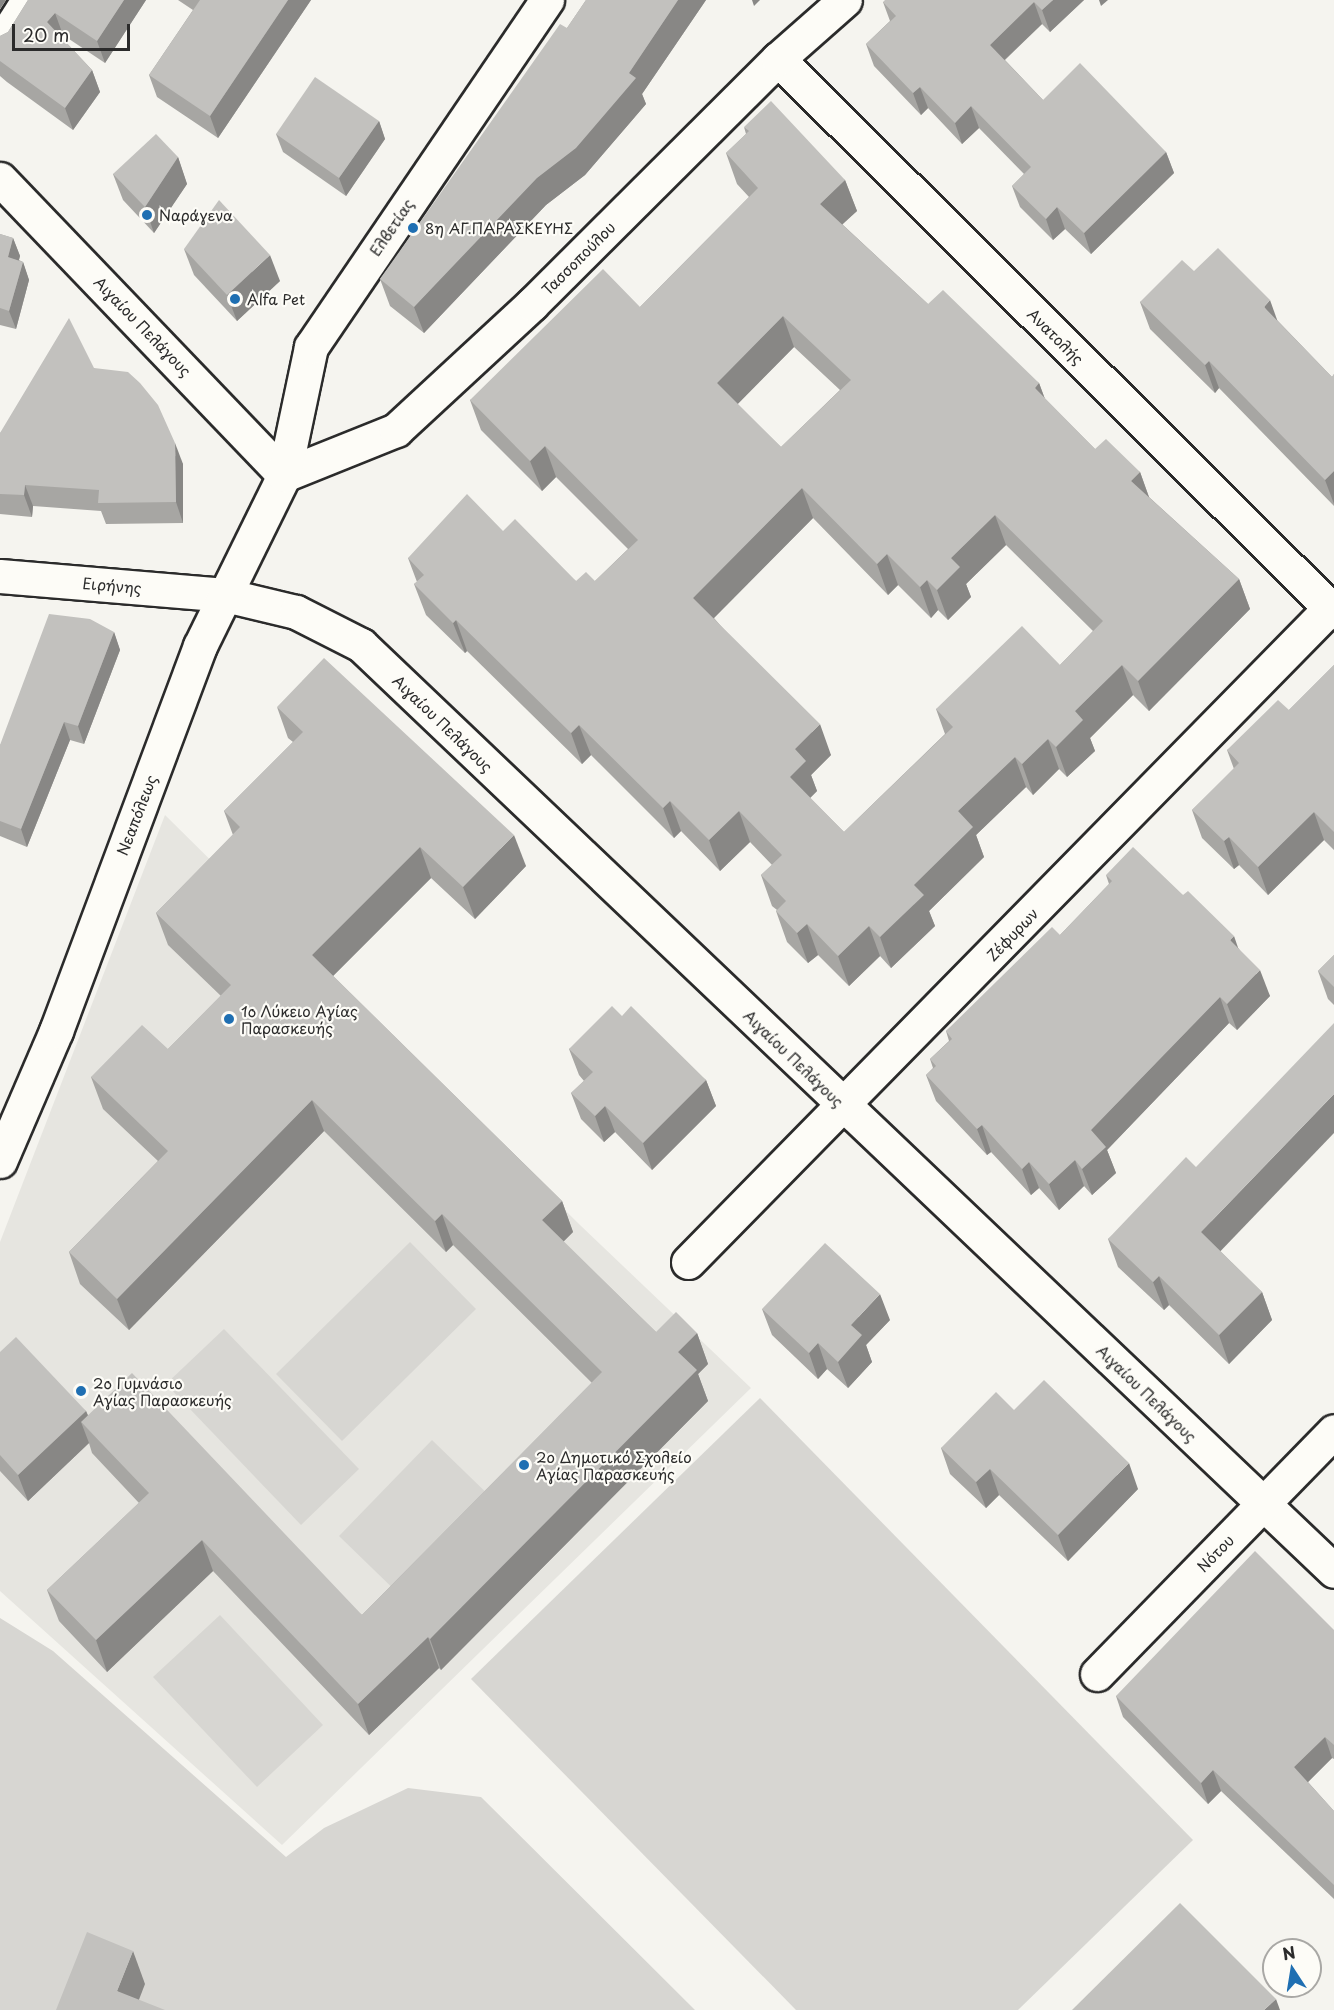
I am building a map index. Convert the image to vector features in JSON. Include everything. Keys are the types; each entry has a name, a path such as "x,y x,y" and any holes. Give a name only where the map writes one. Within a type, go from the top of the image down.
{"street":[{"path":"0,44 28,0"},
{"name":"Ελβετίας","path":"284,475 311,347 547,0"},
{"name":"Τασσοπούλου","path":"284,475 396,430 532,304 778,59 845,0"},
{"name":"Ανατολής","path":"778,59 1333,608"},
{"name":"Αιγαίου Πελάγους","path":"0,178 284,475"},
{"name":"Νεαπόλεως","path":"0,1161 56,1031 200,646 284,475"},
{"name":"Ειρήνης","path":"0,576 225,595"},
{"name":"Αιγαίου Πελάγους","path":"225,595 297,612 361,645 1334,1571"},
{"name":"Ζέφυρων","path":"688,1262 1333,608"},
{"name":"Νότου","path":"1096,1674 1334,1431"}],"shaded area":[{"path":"165,815 580,1225 751,1388 282,1845 0,1591 0,1242"},
{"path":"410,1242 476,1309 342,1441 276,1374"},
{"path":"224,1329 359,1469 301,1525 166,1384"},
{"path":"760,1398 1193,1840 1018,2010 796,2010 471,1679"},
{"path":"432,1440 499,1505 406,1601 339,1536"},
{"path":"220,1615 323,1725 257,1787 153,1677"},
{"path":"0,1618 53,1651 286,1857 324,1828 408,1788 481,1797 695,2010 0,2010"}],"building":[{"path":"28,0 124,0 97,41 55,13 47,22 92,70 65,108 0,61 0,36 8,32"},
{"path":"200,0 288,0 210,116 149,75"},
{"path":"586,0 678,0 629,73 636,78 576,148 537,178 414,307 380,279 560,24 567,28"},
{"path":"885,0 1053,0 1042,10 1034,2 990,45 1043,100 1080,63 1166,152 1084,233 1057,207 1046,219 1012,186 1031,167 971,106 955,123 920,87 913,93 866,44 896,16 883,2"},
{"path":"315,77 379,121 339,178 276,134"},
{"path":"771,101 845,180 820,204 928,304 943,290 1039,383 1035,388 1095,449 1106,439 1140,472 1131,481 1239,579 1138,681 1122,665 1075,711 1083,720 1056,747 1048,739 1022,764 1015,757 958,811 973,827 914,885 924,895 880,937 869,926 838,956 807,924 797,933 776,911 786,901 761,875 782,855 739,811 709,840 670,801 663,808 579,725 571,733 456,620 453,623 414,584 424,575 408,558 467,494 503,531 515,519 576,581 586,572 595,581 638,540 545,446 530,461 470,400 603,269 640,307 758,188 726,153 749,131 744,127","holes":["783,316 851,380 781,447 717,383","802,488 877,564 887,554 920,587 927,580 937,590 960,567 951,558 995,515 1103,621 1060,665 1022,626 936,709 953,727 844,832 790,777 806,761 795,749 820,724 693,598"]},
{"path":"156,134 178,157 145,207 113,174"},
{"path":"219,200 270,255 227,295 184,249"},
{"path":"0,234 13,238 8,257 23,262 9,311 0,308"},
{"path":"1218,248 1270,300 1264,307 1332,377 1334,374 1334,471 1325,480 1209,361 1205,365 1140,302 1182,260 1194,271"},
{"path":"69,318 94,368 128,372 158,405 175,443 176,502 98,503 99,490 25,485 24,495 0,494 0,433"},
{"path":"49,614 90,619 114,632 78,726 64,722 21,829 0,821 0,745"},
{"path":"324,658 514,835 463,887 420,847 312,955 562,1201 542,1220 656,1332 676,1312 697,1333 678,1352 697,1370 430,1639 428,1637 358,1704 202,1540 96,1640 47,1590 149,1493 81,1422 132,1373 362,1615 602,1372 442,1214 435,1221 312,1100 117,1299 69,1252 168,1151 91,1077 142,1025 168,1049 231,985 156,913 240,827 224,811 303,732 277,707"},
{"path":"1334,665 1334,832 1314,812 1258,867 1229,837 1224,841 1192,810 1239,763 1227,750 1278,700 1289,710"},
{"path":"1133,847 1183,895 1188,891 1234,936 1230,940 1260,970 1227,1004 1220,997 1091,1130 1106,1147 1082,1169 1075,1160 1049,1184 1029,1162 1022,1169 982,1125 977,1129 926,1075 936,1066 930,1059 952,1039 946,1031 1052,927 1060,935 1112,881 1106,875"},
{"path":"1334,955 1334,987 1318,971"},
{"path":"612,1006 622,1016 631,1006 706,1080 643,1143 605,1106 595,1116 571,1093 593,1072 569,1049"},
{"path":"1334,1023 1334,1094 1201,1232 1262,1292 1219,1335 1159,1276 1153,1282 1108,1239 1186,1157 1196,1167"},
{"path":"825,1243 880,1294 851,1325 862,1335 838,1362 818,1343 809,1353 762,1309"},
{"path":"16,1337 86,1411 18,1475 0,1455 0,1352"},
{"path":"1044,1380 1129,1463 1058,1535 990,1469 976,1482 941,1448 996,1392 1014,1410"},
{"path":"1255,1551 1334,1630 1334,1745 1325,1737 1294,1767 1334,1811 1334,1885 1213,1770 1201,1783 1116,1696"},
{"path":"1180,1903 1262,1985 1262,1998 1276,1999 1264,2010 1072,2010"},
{"path":"87,1932 133,1951 117,1991 165,2010 56,2010"}],"place":[{"name":"Ναράγενα","path":"147,215"},
{"name":"8η ΑΓ.ΠΑΡΑΣΚΕΥΗΣ","path":"413,228"},
{"name":"Alfa Pet","path":"235,299"},
{"name":"1ο Λύκειο Αγίας Παρασκευής","path":"229,1019"},
{"name":"2ο Γυμνάσιο Αγίας Παρασκευής","path":"81,1391"},
{"name":"2ο Δημοτικό Σχολείο Αγίας Παρασκευής","path":"524,1465"}]}
